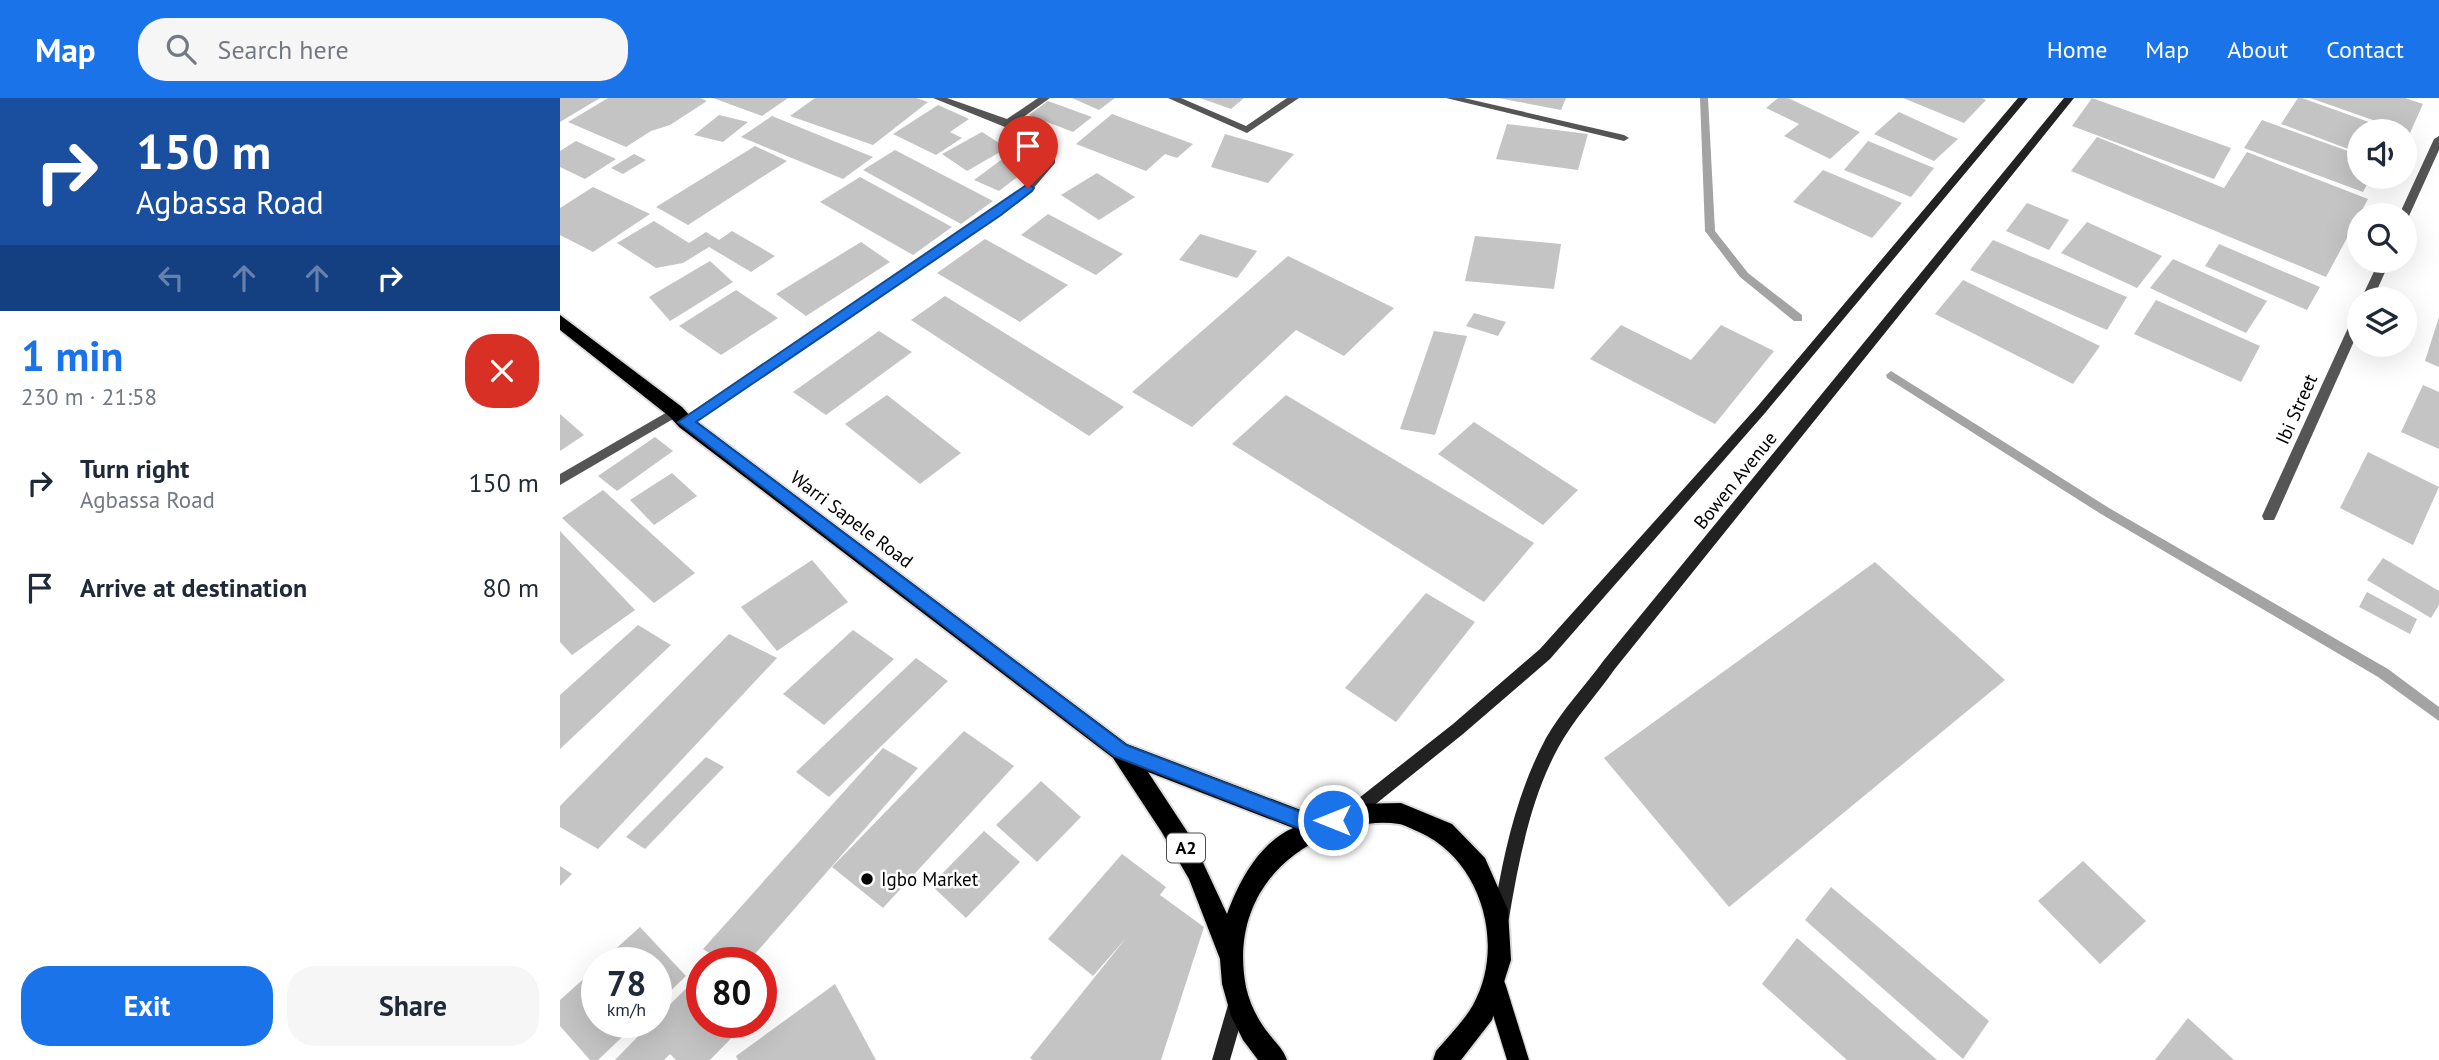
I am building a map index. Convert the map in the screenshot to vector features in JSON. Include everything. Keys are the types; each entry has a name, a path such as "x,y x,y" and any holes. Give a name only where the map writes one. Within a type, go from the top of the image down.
{"highway":[{"name":"Warri Sapele Road","path":"560,321 681,417 1120,751 1314,825"},
{"name":"Warri Sapele Road","path":"1120,751 1187,849 1216,909 1230,956"},
{"path":"1275,1060 1256,1042 1237,1003 1230,956 1238,915 1256,878 1282,847 1314,825 1351,814 1395,813 1437,828 1472,857 1495,899 1500,922 1501,954 1495,986 1483,1016 1464,1043 1445,1060"}],"main road":[{"name":"Bowen Avenue","path":"1351,814 1458,729 1545,653 1761,410 2023,98"},
{"name":"Bowen Avenue","path":"1500,922 1514,843 1530,791 1553,741 1609,665 2069,98"},
{"path":"1495,986 1518,1060"},
{"path":"1221,1060 1237,1003"}],"street":[{"path":"560,480 681,417 997,212 1028,188 1050,163 1046,140 938,98"},
{"path":"1008,123 1045,98"},
{"path":"1173,98 1247,130 1294,98"},
{"path":"1451,98 1624,138"},
{"path":"2410,203 2439,139"},
{"name":"Ibi Street","path":"2269,516 2347,344"}],"building":[{"path":"560,98 600,98 560,122"},
{"path":"608,98 700,98 707,101 670,125 651,131 626,147 568,122"},
{"path":"713,98 788,98 762,116"},
{"path":"815,98 916,98 928,102 873,145 790,116"},
{"path":"1072,98 1115,98 1099,110"},
{"path":"1200,98 1244,98 1231,109"},
{"path":"1498,98 1566,98 1561,110"},
{"path":"1778,98 1788,98 1860,132 1830,159 1784,136 1799,124 1766,108"},
{"path":"1903,98 1982,98 1986,100 1964,123"},
{"path":"2092,98 2231,148 2214,179 2072,126"},
{"path":"2298,98 2361,119 2347,119 2347,149 2281,124"},
{"path":"2310,98 2405,98 2423,104 2416,119 2370,119"},
{"path":"1048,101 1092,117 1073,132 1029,115"},
{"path":"938,105 969,119 950,132 962,138 936,155 893,134"},
{"path":"1899,112 1958,139 1934,161 1874,134"},
{"path":"1112,114 1193,144 1177,158 1165,154 1146,171 1076,144"},
{"path":"719,115 748,122 723,142 694,135"},
{"path":"772,116 873,157 843,179 741,137"},
{"path":"2262,120 2347,151 2347,186 2244,148"},
{"path":"1507,124 1588,134 1578,170 1496,159"},
{"path":"982,132 1007,148 967,171 942,154"},
{"path":"1225,134 1294,154 1268,183 1211,167"},
{"path":"2097,137 2224,188 2247,152 2368,199 2366,203 2347,203 2347,238 2326,277 2071,171"},
{"path":"576,141 616,159 585,179 560,167 560,151"},
{"path":"1868,141 1934,168 1911,197 1844,170"},
{"path":"755,146 787,161 688,225 656,207"},
{"path":"895,150 993,201 961,224 863,170"},
{"path":"634,154 646,160 623,174 611,168"},
{"path":"1001,160 1025,171 999,191 974,180"},
{"path":"1823,170 1902,203 1872,238 1793,202"},
{"path":"1097,173 1135,197 1099,220 1061,195"},
{"path":"860,177 952,227 913,255 820,202"},
{"path":"593,187 650,214 593,252 560,235 560,208"},
{"path":"2027,203 2069,220 2049,250 2006,231"},
{"path":"1048,214 1123,254 1096,275 1021,235"},
{"path":"654,221 689,243 706,232 719,240 732,231 775,256 751,272 709,247 683,263 656,268 617,243"},
{"path":"2087,222 2162,256 2137,288 2061,253"},
{"path":"1200,234 1257,251 1237,278 1179,260"},
{"path":"1475,236 1561,244 1554,289 1465,281"},
{"path":"985,239 1068,285 1020,322 937,273"},
{"path":"1993,240 2127,297 2107,330 1970,270"},
{"path":"861,242 890,262 806,316 776,294"},
{"path":"2219,244 2320,287 2307,310 2205,266"},
{"path":"1288,256 1394,308 1344,356 1296,330 1192,427 1132,392"},
{"path":"2173,259 2267,301 2246,333 2150,288"},
{"path":"710,261 733,282 670,321 649,297"},
{"path":"1963,280 2100,346 2073,384 1935,314"},
{"path":"736,290 778,318 721,355 679,326"},
{"path":"945,296 1124,407 1089,436 911,320"},
{"path":"2156,300 2260,346 2241,382 2134,334"},
{"path":"1474,313 1506,322 1498,336 1466,326"},
{"path":"2439,317 2439,367 2425,361"},
{"path":"1621,325 1691,360 1721,325 1774,351 1715,424 1590,359"},
{"path":"879,331 912,352 826,415 793,392"},
{"path":"1434,331 1467,336 1435,435 1400,429"},
{"path":"2423,385 2439,392 2439,449 2401,432"},
{"path":"887,395 961,453 920,484 845,424"},
{"path":"1286,395 1534,543 1484,602 1232,444"},
{"path":"560,414 584,435 560,451"},
{"path":"1474,422 1578,490 1543,525 1438,454"},
{"path":"655,437 673,451 617,491 598,476"},
{"path":"2368,452 2439,487 2413,545 2340,508"},
{"path":"672,473 697,496 654,525 630,500"},
{"path":"603,490 695,573 654,603 562,518"},
{"path":"560,531 635,610 572,655 560,642"},
{"path":"2383,558 2439,591 2439,605 2431,618 2367,580"},
{"path":"812,560 848,602 777,651 741,607"},
{"path":"1875,562 2005,680 1729,907 1604,758"},
{"path":"2367,592 2417,619 2410,634 2359,607"},
{"path":"1426,593 1475,622 1396,722 1345,688"},
{"path":"638,625 671,645 560,749 560,695"},
{"path":"853,630 894,659 824,725 783,694"},
{"path":"729,634 777,658 598,849 560,827 560,806"},
{"path":"916,658 948,681 829,797 796,772"},
{"path":"964,731 1014,766 883,908 832,867"},
{"path":"883,748 918,768 761,947 705,947"},
{"path":"706,757 724,767 645,849 626,837"},
{"path":"1041,781 1081,817 1037,862 996,825"},
{"path":"984,831 1020,862 966,918 931,885"},
{"path":"1122,854 1166,887 1160,895 1204,927 1161,1060 1033,1060 1030,1058 1126,938 1093,976 1048,939"},
{"path":"2083,861 2146,921 2100,964 2038,901"},
{"path":"560,866 572,874 560,886"},
{"path":"1831,887 1989,1021 1963,1059 1805,920"},
{"path":"640,927 659,947 618,947"},
{"path":"1797,938 1937,1060 1847,1060 1762,984"},
{"path":"672,961 686,976 672,990"},
{"path":"581,981 581,1038 621,1038 598,1060 590,1060 560,1026 560,1000"},
{"path":"835,984 876,1060 738,1060 736,1056 761,1038 777,1038 777,1026"},
{"path":"686,989 686,1038 731,1038 710,1060 676,1060 670,1054 664,1060 615,1060 636,1038 672,1038 672,1002"},
{"path":"2188,1018 2234,1060 2155,1060"}],"waterway":[{"path":"1704,98 1710,231 1744,275 1798,318"},
{"path":"1891,375 2105,511 2383,673 2439,715"}],"place":[{"name":"Igbo Market","path":"867,879"}],"route":[{"path":"1028,188 997,212 685,422 1120,751 1314,825 1333,820"}]}
